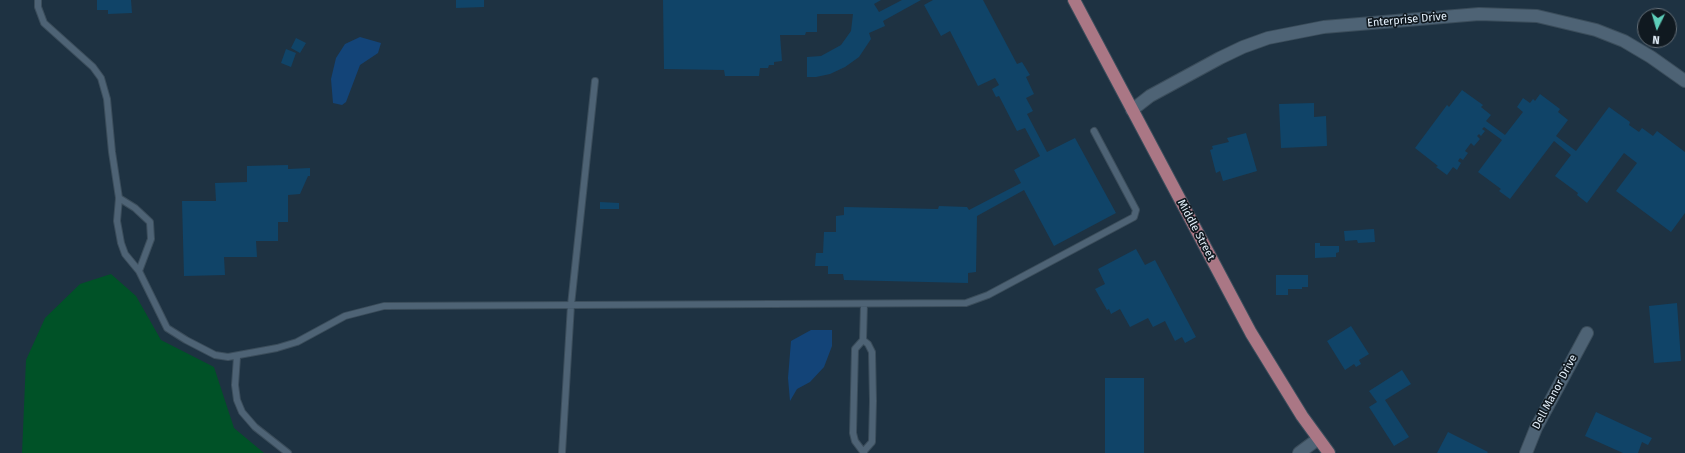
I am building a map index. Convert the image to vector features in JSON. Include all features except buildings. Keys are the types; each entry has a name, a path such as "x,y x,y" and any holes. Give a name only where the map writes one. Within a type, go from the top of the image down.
{"main road":[{"name":"Middle Street","path":"1074,0 1251,333 1290,398 1329,453"}],"street":[{"name":"Enterprise Drive","path":"1132,110 1150,96 1220,58 1243,47 1268,38 1324,27 1479,14 1537,16 1596,30 1624,42 1651,57 1685,81"},
{"name":"Dell Manor Drive","path":"1526,453 1536,428 1587,333"},
{"path":"1299,453 1318,439"}],"lane":[{"path":"38,0 38,7 44,23 93,67 101,78 107,99 113,160 119,198 117,221 121,243 125,254 139,271 167,328 215,355 237,357 277,348 297,342 344,316 371,308 412,304 571,305 966,303 988,295 1134,217 1136,210 1094,131"},
{"path":"562,453 571,305 595,81"},
{"path":"119,198 135,208 150,222 151,239 139,271"},
{"path":"863,340 868,344 872,352 872,442 864,452 855,442 853,433 855,349 863,340 864,304"},
{"path":"237,357 237,400 242,412 255,427 288,453"}],"green space":[{"path":"111,274 136,296 161,340 214,367 234,428 264,453 22,453 26,360 45,318 80,284"}],"water":[{"path":"360,37 381,43 378,53 360,65 346,102 342,105 333,103 331,79 336,58 345,44"},
{"path":"811,330 832,330 832,346 824,367 810,382 797,389 790,401 788,378 791,341"}]}
